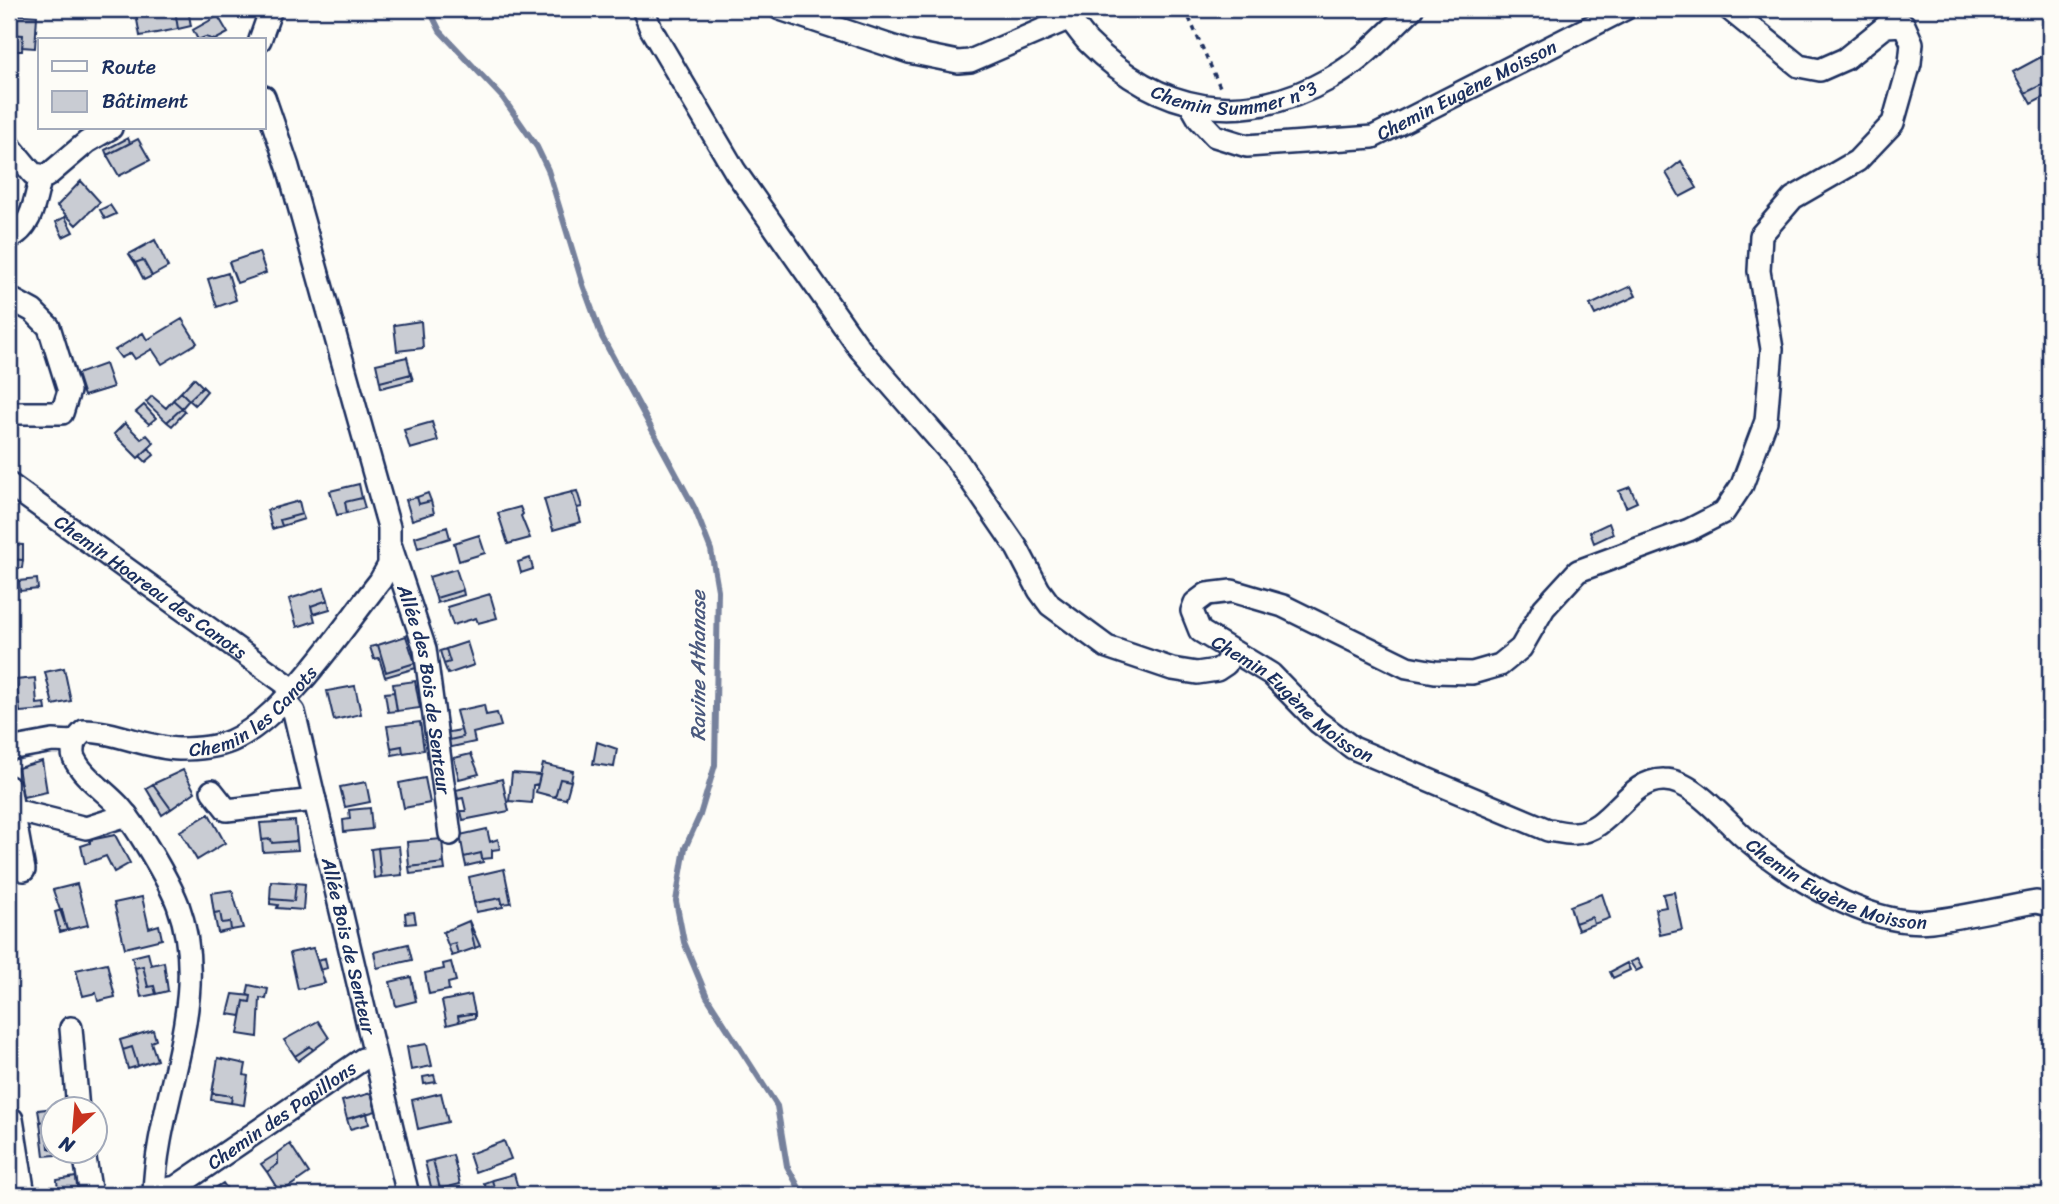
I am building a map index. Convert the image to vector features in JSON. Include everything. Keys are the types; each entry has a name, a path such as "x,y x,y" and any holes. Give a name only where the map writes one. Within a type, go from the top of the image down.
{"street":[{"path":"261,38 271,9"},
{"path":"643,9 651,29 735,171 860,349 956,459 1017,548 1026,569 1050,604 1107,647 1172,669 1197,673 1217,670 1226,664 1230,650"},
{"path":"780,9 909,52 958,62 970,61 1065,13"},
{"name":"Chemin Summer n°3","path":"1065,13 1088,42 1121,69 1158,93 1191,104 1227,109 1260,108 1332,78 1412,9"},
{"name":"Chemin Eugène Moisson","path":"1191,104 1199,119 1215,136 1247,146 1373,137 1625,9"},
{"name":"Chemin Eugène Moisson","path":"1729,9 1799,66 1821,70 1845,59 1886,26 1904,25 1912,43 1910,63 1893,123 1857,161 1793,198 1761,235 1759,271 1772,349 1766,421 1741,485 1724,512 1689,530 1578,571 1544,608 1521,648 1500,665 1481,670 1435,672 1407,667 1283,606 1231,591 1207,594 1195,603 1192,611 1200,631 1271,674 1318,722 1353,748 1548,830 1576,833 1600,824 1644,784 1665,779 1696,793 1747,839 1802,880 1854,906 1895,919 1929,921 2036,902 2050,905"},
{"name":"Chemin les Canots","path":"9,749 52,741 74,742 84,731 97,731 177,749 209,748 251,729 289,694 380,581 389,565 389,527 292,180 266,103"},
{"path":"9,145 20,163 33,174 47,176 87,142 108,130"},
{"path":"9,238 29,220 41,176"},
{"path":"9,298 33,311 49,327 69,391 62,413 9,413"},
{"name":"Chemin Hoareau des Canots","path":"9,484 289,694"},
{"name":"Allée des Bois de Senteur","path":"391,545 425,649 450,834"},
{"name":"Allée Bois de Senteur","path":"289,694 373,1057 408,1195"},
{"path":"74,742 74,758 81,769 127,816 177,904 190,965 188,1002 154,1193"},
{"path":"9,787 24,870"},
{"path":"212,791 227,810 315,800"},
{"path":"14,810 86,828 127,816"},
{"path":"71,1028 77,1096"},
{"name":"Chemin des Papillons","path":"154,1193 176,1187 363,1059 373,1057"},
{"path":"12,1119 24,1195"},
{"path":"86,1166 91,1195"}],"path":[{"path":"1185,9 1212,75 1226,98"}],"building":[{"path":"135,9 184,9 175,10 178,29 140,36"},
{"path":"188,9 191,26 178,29 175,10"},
{"path":"9,14 37,16 35,48 22,47 23,35 9,34"},
{"path":"218,16 228,33 219,38 197,38 193,30"},
{"path":"9,34 23,35 22,51 9,51"},
{"path":"2041,57 2050,81 2025,93 2013,72"},
{"path":"2045,83 2050,94 2031,104 2025,93"},
{"path":"128,138 130,143 107,155 105,150"},
{"path":"138,139 150,160 119,176 107,155"},
{"path":"1681,161 1697,188 1680,197 1666,173"},
{"path":"81,181 100,202 76,225 57,206"},
{"path":"110,205 116,214 105,219 100,210"},
{"path":"65,217 73,232 63,237 56,222"},
{"path":"155,240 168,267 152,276 143,260 135,263 129,254"},
{"path":"259,252 266,273 237,283 229,262"},
{"path":"143,260 152,276 144,280 135,263"},
{"path":"228,273 236,300 217,307 208,279"},
{"path":"1631,286 1636,296 1595,315 1590,305"},
{"path":"182,319 197,343 162,364 152,349 135,359 131,353 121,358 115,350 143,333 147,340"},
{"path":"421,321 423,348 397,351 394,325"},
{"path":"407,357 411,374 380,382 376,364"},
{"path":"105,364 113,387 84,396 77,374"},
{"path":"411,374 413,380 381,388 380,382"},
{"path":"194,378 203,387 189,400 181,392"},
{"path":"203,387 207,391 195,405 189,400"},
{"path":"181,392 189,400 182,408 173,400"},
{"path":"152,396 166,408 173,400 182,408 167,422 146,402"},
{"path":"144,405 156,418 149,424 136,412"},
{"path":"182,408 185,412 172,426 167,422"},
{"path":"432,422 438,441 410,449 404,430"},
{"path":"125,423 141,439 147,435 154,443 138,458 114,434"},
{"path":"149,448 154,455 146,462 140,456"},
{"path":"359,484 362,498 345,502 347,513 337,515 330,491"},
{"path":"1630,487 1637,502 1626,507 1619,491"},
{"path":"577,491 582,507 577,508 572,492"},
{"path":"572,492 581,522 553,530 544,499"},
{"path":"428,493 431,501 419,504 417,497"},
{"path":"417,497 419,504 431,501 434,513 412,520 406,500"},
{"path":"362,498 365,508 347,513 345,502"},
{"path":"299,501 302,514 280,520 282,526 272,529 267,510"},
{"path":"520,507 530,538 508,544 498,513"},
{"path":"302,514 304,519 282,526 280,520"},
{"path":"1609,523 1613,534 1594,543 1590,532"},
{"path":"447,527 450,538 418,548 415,537"},
{"path":"479,535 485,553 459,561 454,543"},
{"path":"9,544 23,545 23,560 9,559"},
{"path":"530,558 533,569 521,573 518,562"},
{"path":"9,559 23,560 22,568 9,568"},
{"path":"456,569 463,590 436,598 429,577"},
{"path":"37,579 38,589 20,591 19,581"},
{"path":"324,588 328,600 311,606 315,621 297,627 289,599"},
{"path":"463,590 464,595 437,603 436,598"},
{"path":"490,594 497,618 478,623 476,618 453,625 447,607"},
{"path":"328,600 330,609 313,614 311,606"},
{"path":"406,636 415,663 386,672 378,645"},
{"path":"467,642 474,665 448,674 444,664 450,662 446,649"},
{"path":"378,645 386,672 415,663 416,668 385,677 379,658 374,659 370,647"},
{"path":"446,649 450,662 444,664 440,651"},
{"path":"64,668 71,701 53,705 45,672"},
{"path":"35,678 37,704 45,703 46,710 20,712 16,680"},
{"path":"415,681 420,708 397,711 393,684"},
{"path":"355,686 361,714 334,720 327,691"},
{"path":"394,692 397,711 388,712 385,693"},
{"path":"484,705 486,715 497,713 501,726 473,733 475,742 447,748 445,741 463,737 456,711"},
{"path":"420,722 424,750 403,753 402,746 391,748 387,726"},
{"path":"461,730 463,737 445,741 444,733"},
{"path":"597,742 617,749 614,767 593,764"},
{"path":"402,746 403,753 392,755 391,748"},
{"path":"471,754 479,774 459,779 454,758"},
{"path":"42,761 47,792 23,797 18,768"},
{"path":"543,764 573,771 571,781 560,779 555,797 536,792"},
{"path":"183,770 195,792 171,809 153,784"},
{"path":"512,773 540,775 538,784 533,785 532,803 509,801"},
{"path":"425,778 430,803 404,808 399,783"},
{"path":"502,779 509,811 463,820 461,811 466,811 463,798 458,799 456,790"},
{"path":"560,779 571,781 566,799 555,797"},
{"path":"366,782 370,802 345,807 340,787"},
{"path":"153,784 171,809 162,815 146,788"},
{"path":"370,808 372,829 344,832 343,820 350,819 349,810"},
{"path":"209,814 225,843 197,860 180,831"},
{"path":"295,821 297,841 272,843 271,839 262,840 260,823"},
{"path":"487,829 490,842 498,839 500,849 492,850 492,858 482,859 481,853 464,857 460,835"},
{"path":"115,835 130,863 114,872 106,856 85,864 81,846 90,843 90,840"},
{"path":"271,839 272,843 297,841 298,850 263,852 262,840"},
{"path":"442,839 444,863 409,867 407,842"},
{"path":"399,846 402,875 381,877 378,848"},
{"path":"378,848 381,877 374,878 371,849"},
{"path":"481,853 483,862 466,866 464,857"},
{"path":"444,863 445,870 410,874 409,867"},
{"path":"504,869 511,903 502,904 501,898 474,903 469,877"},
{"path":"271,881 296,883 294,901 270,899"},
{"path":"296,883 305,884 303,910 277,908 278,905 270,904 270,899 294,901"},
{"path":"77,884 88,925 67,930 53,890"},
{"path":"232,890 243,928 231,930 230,922 222,923 220,912 214,913 211,893"},
{"path":"1674,892 1682,930 1660,935 1655,909 1666,907 1663,894"},
{"path":"1602,894 1610,918 1594,924 1592,917 1575,923 1570,906"},
{"path":"142,897 149,928 159,925 162,939 125,948 114,903"},
{"path":"501,898 503,907 476,912 474,903"},
{"path":"62,910 67,930 60,932 55,912"},
{"path":"220,912 222,923 230,922 231,930 218,933 214,913"},
{"path":"414,912 416,923 406,924 405,913"},
{"path":"1592,917 1594,924 1578,930 1575,923"},
{"path":"469,921 480,946 475,948"},
{"path":"469,921 475,948 458,954 455,943 448,945 443,932"},
{"path":"455,943 458,954 452,956 448,945"},
{"path":"408,944 412,960 377,968 374,952"},
{"path":"313,948 325,983 298,989 290,953"},
{"path":"148,953 151,965 164,962 168,991 156,994 154,986 148,987 143,966 135,968 132,957"},
{"path":"325,958 327,968 320,970 317,960"},
{"path":"1637,959 1642,968 1636,971 1630,962"},
{"path":"451,962 456,981 448,983 449,990 429,994 425,973 444,969 443,964"},
{"path":"107,963 115,997 98,1001 96,993 83,996 76,970"},
{"path":"1627,963 1630,970 1613,978 1610,972"},
{"path":"143,966 148,987 154,986 156,994 141,997 135,968"},
{"path":"411,977 416,1001 396,1006 390,982"},
{"path":"249,985 268,989 266,999 260,998 258,1037 238,1034 244,1001 250,1002 251,996 247,995"},
{"path":"233,994 251,996 250,1002 244,1001 241,1016 228,1014"},
{"path":"471,995 475,1013 458,1016 459,1022 447,1025 442,1001"},
{"path":"475,1013 475,1018 459,1022 458,1016"},
{"path":"318,1021 329,1038 313,1050 310,1046 295,1056 284,1040"},
{"path":"153,1030 156,1040 151,1042 157,1060 138,1066 132,1047 123,1050 120,1040"},
{"path":"427,1044 432,1066 411,1070 407,1047"},
{"path":"310,1046 313,1050 298,1061 295,1056"},
{"path":"132,1047 138,1066 128,1069 123,1050"},
{"path":"218,1058 246,1064 244,1075 248,1076 244,1105 231,1103 232,1096 212,1093"},
{"path":"434,1075 436,1082 424,1084 423,1077"},
{"path":"212,1093 232,1096 231,1103 211,1100"},
{"path":"371,1093 376,1111 347,1119 342,1101"},
{"path":"441,1093 448,1122 418,1129 412,1100"},
{"path":"367,1113 369,1124 350,1129 347,1119"},
{"path":"504,1141 511,1159 475,1172 469,1154"},
{"path":"290,1144 309,1173 280,1193 267,1172 278,1164 278,1153"},
{"path":"278,1153 278,1164 267,1172 261,1164"},
{"path":"453,1155 460,1184 440,1189 433,1160"},
{"path":"433,1160 440,1189 432,1191 425,1162"},
{"path":"514,1174 520,1195 496,1195 492,1180"},
{"path":"76,1177 78,1195 51,1195 50,1192 58,1191 57,1180"},
{"path":"492,1180 496,1195 489,1195 484,1183"},
{"path":"223,1183 230,1193 237,1188 242,1195 204,1195"},
{"path":"579,1189 580,1195 561,1195 560,1190"}],"waterway":[{"name":"Ravine Athanase","path":"429,9 440,31 503,98 537,147 548,170 602,337 695,509 711,550 718,590 715,765 700,815 685,848 676,901 684,942 707,997 777,1106 787,1166 803,1195"}]}
